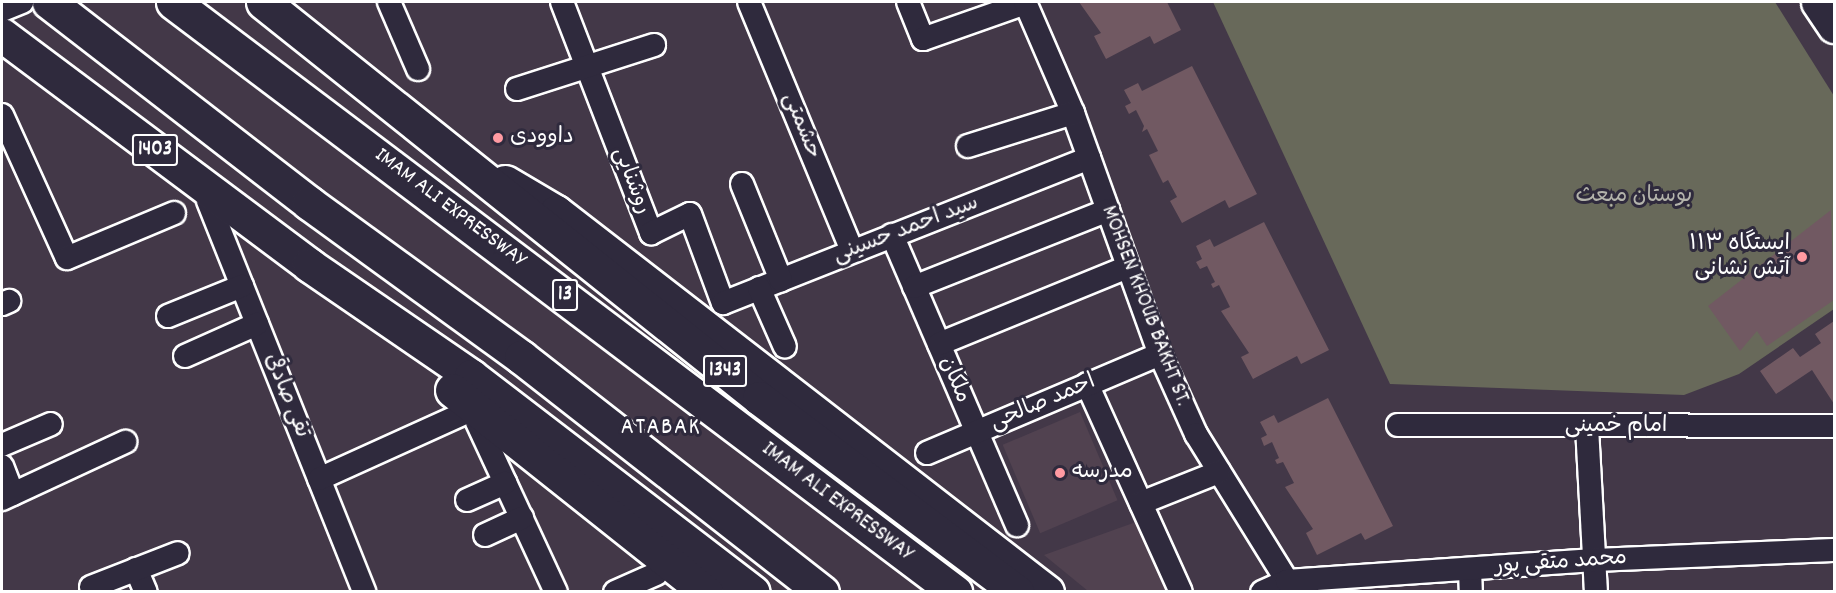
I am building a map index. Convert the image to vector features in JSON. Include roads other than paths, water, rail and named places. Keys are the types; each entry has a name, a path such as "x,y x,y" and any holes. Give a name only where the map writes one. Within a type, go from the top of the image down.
{"main road":[{"path":"49,2 309,203 522,357 822,591"},
{"name":"IMAM ALI EXPRESSWAY","path":"173,2 955,591"},
{"path":"263,2 440,144 556,212 1047,591"},
{"path":"1818,2 1834,26"},
{"name":"1403","path":"2,35 309,265"},
{"name":"1343","path":"440,144 759,398 1017,591"},
{"path":"309,265 396,346 706,591"},
{"path":"309,265 471,376 753,591"}],"street":[{"path":"2,10 22,2"},
{"path":"389,2 418,69"},
{"name":"روشنایی","path":"562,2 651,233 690,214 723,303"},
{"name":"حشمتی","path":"749,2 852,251"},
{"path":"908,2 923,39 1025,2"},
{"name":"MOHSEN KHOUB BAKHT ST.","path":"1025,2 1073,113 1160,354 1219,472 1293,586"},
{"path":"517,89 654,45"},
{"path":"968,146 1073,113"},
{"path":"2,115 67,258 174,213"},
{"name":"سید احمد حسینی","path":"723,303 1089,158"},
{"path":"742,184 781,280"},
{"name":"تقی صادقی","path":"208,201 319,479 360,590"},
{"path":"915,287 1107,210"},
{"name":"ملکان","path":"892,235 1017,525"},
{"path":"939,344 1128,267"},
{"path":"168,316 242,286"},
{"path":"759,288 785,347"},
{"path":"185,356 257,324"},
{"name":"احمد صالحی","path":"927,453 1160,354"},
{"path":"1087,384 1181,591"},
{"path":"319,479 469,418 505,483 556,591"},
{"path":"2,445 51,424"},
{"name":"امام خمینی","path":"1398,425 1587,428 1834,426"},
{"path":"1587,428 1596,591"},
{"path":"2,466 7,497 125,442"},
{"path":"1141,503 1219,472"},
{"path":"467,500 505,483"},
{"path":"485,535 522,518"},
{"name":"محمد متقی پور","path":"1262,591 1470,569 1594,560 1834,550"},
{"path":"90,587 178,553"},
{"path":"136,569 146,591"},
{"path":"1470,569 1471,591"},
{"path":"615,591 656,574"}],"place":[{"name":"داوودی","path":"498,138"},
{"name":"ایستگاه ۱۱۳ آتش نشانی","path":"1802,257"},
{"name":"مدرسه","path":"1060,473"}],"district":[{"name":"ATABAK","path":"661,429"}],"park label":[{"name":"بوستان مبعث","path":"1634,197"}]}
